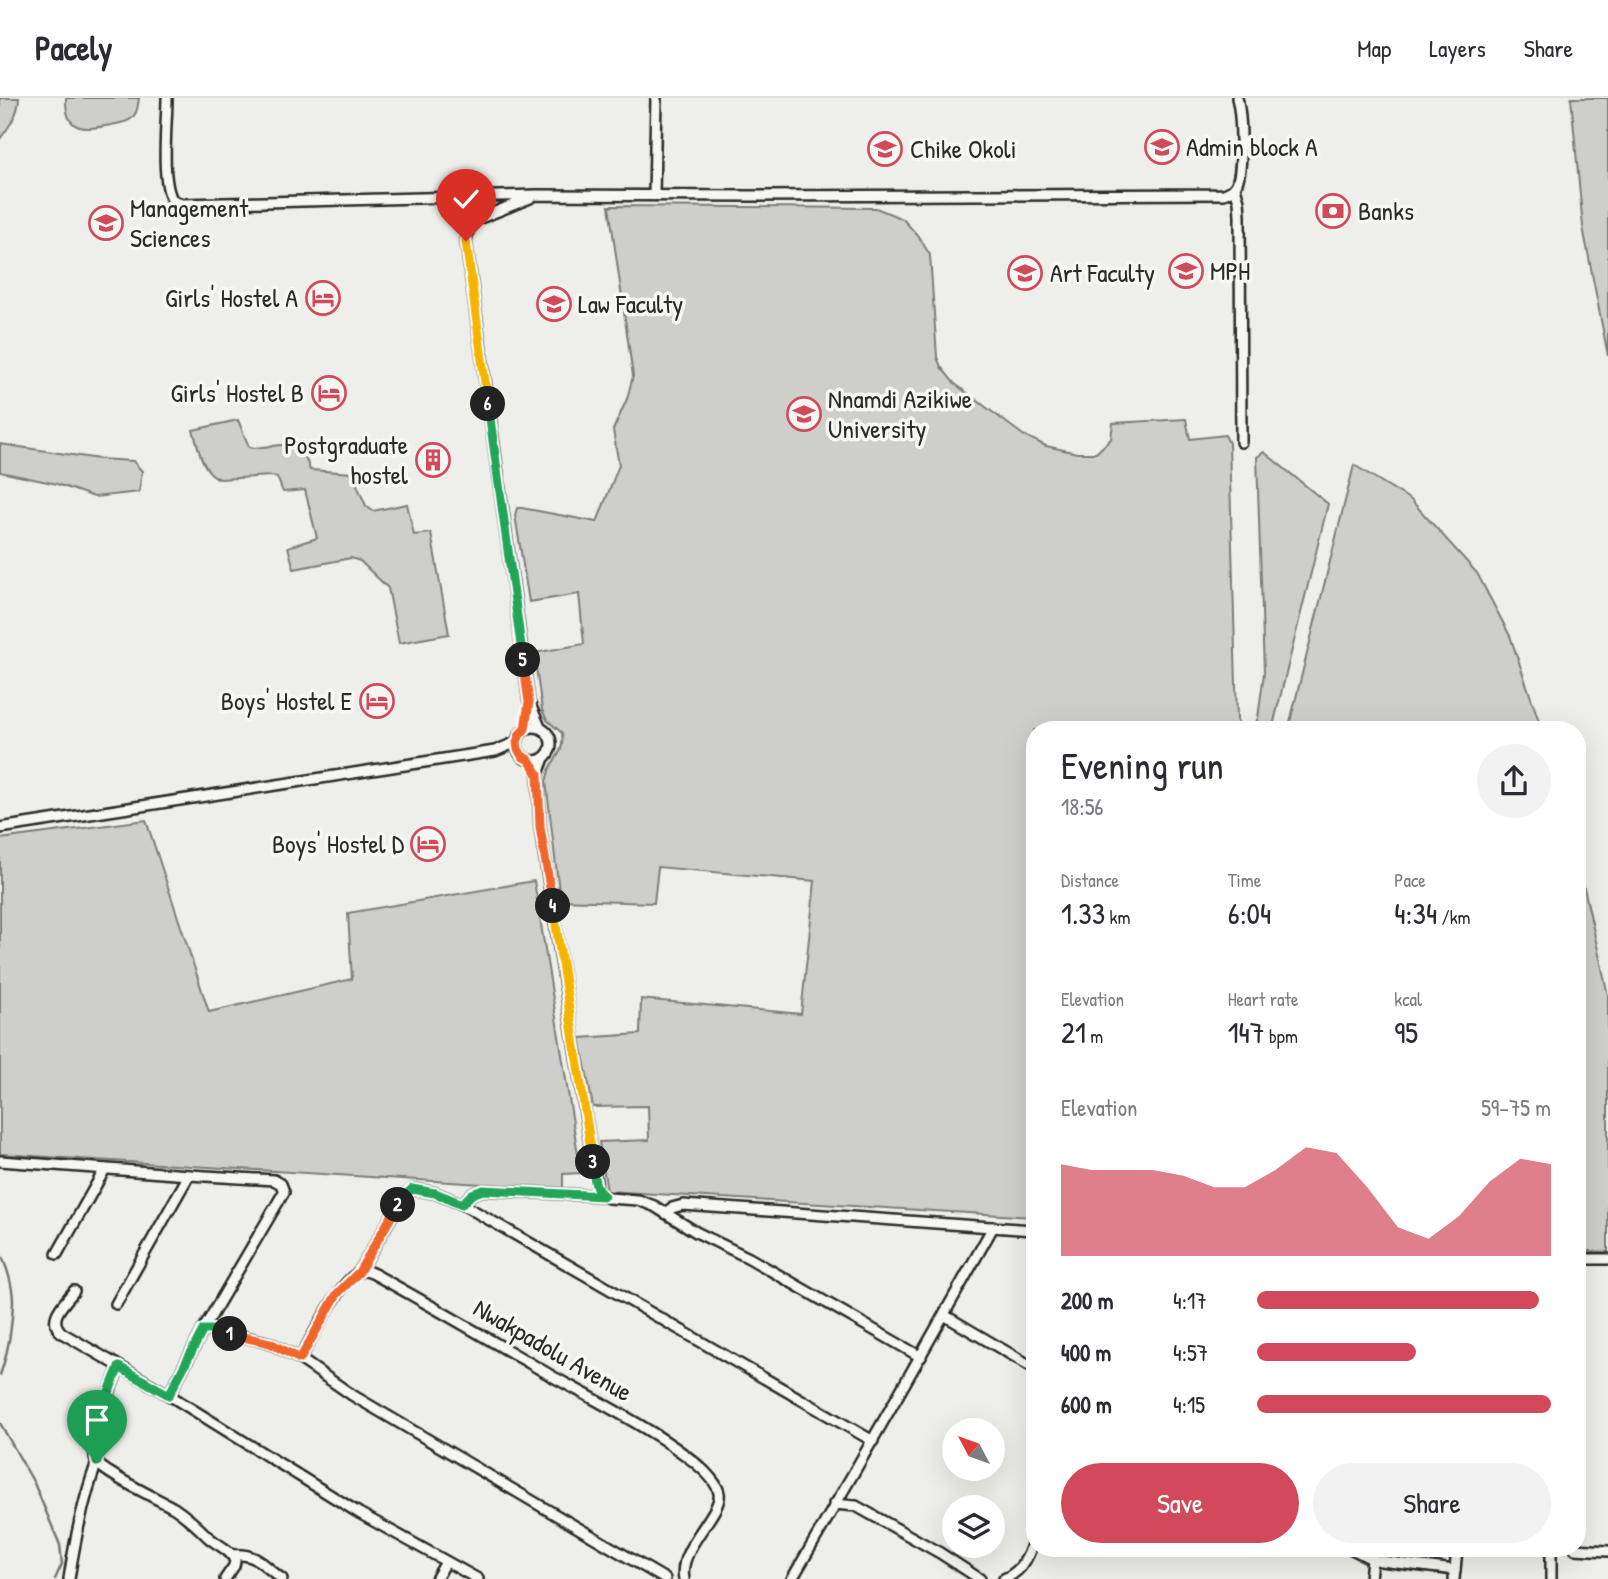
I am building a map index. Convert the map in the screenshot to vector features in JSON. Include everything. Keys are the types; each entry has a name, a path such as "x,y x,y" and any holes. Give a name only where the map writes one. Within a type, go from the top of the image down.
{"street":[{"path":"167,98 168,194 173,201 182,204 537,195 1224,194 1235,188 1241,176 1240,109 1237,98"},
{"path":"654,195 656,98"},
{"path":"1240,109 1243,98"},
{"path":"1235,188 1240,215 1241,442"},
{"path":"537,195 473,221 469,226 466,241 529,702 540,727"},
{"path":"454,197 469,226"},
{"path":"525,729 529,702"},
{"path":"538,774 518,749 517,742 520,734 532,726 547,731 551,738 549,752 538,774 540,827 597,1188 604,1196"},
{"path":"0,828 495,751 517,742"},
{"path":"495,751 536,761 544,758"},
{"path":"0,1161 274,1180 281,1184 284,1192 203,1330 169,1395"},
{"path":"57,1254 105,1169"},
{"path":"116,1304 189,1175"},
{"path":"300,1359 337,1294 359,1272 403,1197 412,1189 435,1193 462,1204 873,1441"},
{"path":"462,1204 472,1194 483,1190 638,1200 749,1258 921,1357"},
{"path":"665,1213 683,1205 1026,1229"},
{"path":"792,1579 993,1227"},
{"path":"1586,1259 1608,1259"},
{"name":"Nwakpadolu Avenue","path":"359,1272 365,1270 374,1274 631,1419 699,1466 719,1490 720,1497 683,1564 684,1579"},
{"path":"74,1291 57,1314 57,1328 359,1513 478,1579"},
{"path":"944,1315 1026,1363"},
{"path":"203,1330 216,1330 270,1343 300,1359 352,1395 665,1579"},
{"path":"119,1367 108,1394 97,1436 97,1462 112,1474 176,1510 214,1543 233,1555 248,1555 257,1559 282,1579"},
{"path":"69,1579 85,1497 97,1462"},
{"path":"834,1504 856,1506 980,1579"},
{"path":"1586,1550 1608,1551"},
{"path":"225,1579 234,1566 233,1555"},
{"path":"1004,1579 1019,1569 1028,1557"},
{"path":"1368,1557 1454,1574"},
{"path":"1551,1557 1551,1579"},
{"path":"1370,1579 1372,1559"},
{"path":"436,1579 446,1562"}],"shaded area":[{"path":"0,98 19,98 19,104 10,125 0,139"},
{"path":"66,98 139,98 136,112 127,121 85,128 73,123 69,118"},
{"path":"1571,98 1608,98 1608,356 1583,227"},
{"path":"609,206 876,208 903,219 930,255 937,357 941,367 954,383 1023,435 1046,446 1077,453 1096,453 1111,439 1113,423 1186,419 1190,439 1225,435 1229,443 1238,721 1026,721 1026,1217 607,1191 599,1142 649,1140 648,1106 593,1107 580,1038 640,1034 641,999 801,1014 815,881 658,867 654,903 560,900 546,781 561,749 562,733 547,720 542,710 534,653 584,644 579,594 529,602 515,515 517,508 522,508 597,522 619,465 613,430 627,399 633,376"},
{"path":"238,420 249,447 301,445 310,470 352,473 366,506 373,511 407,504 414,535 431,533 449,634 399,643 388,588 360,561 351,558 294,569 288,547 317,538 305,490 283,492 277,477 271,476 220,479 209,471 202,459 193,430"},
{"path":"0,444 99,459 133,461 142,471 139,492 94,497 57,484 0,472"},
{"path":"1264,452 1328,504 1274,721 1257,721 1264,673 1257,457"},
{"path":"1354,465 1411,500 1477,573 1510,636 1539,721 1290,721"},
{"path":"146,820 209,1012 352,979 348,913 534,881 581,1173 563,1174 563,1189 0,1154 0,839"},
{"path":"1586,896 1608,995 1608,1252 1586,1251"}],"waterway":[{"path":"0,1253 9,1277 13,1302 9,1339 0,1375"},
{"path":"0,1423 34,1483 60,1545 62,1564 55,1579"}],"place":[{"name":"Admin block A","path":"1162,147"},
{"name":"Chike Okoli","path":"885,149"},
{"name":"Banks","path":"1333,211"},
{"name":"Management Sciences","path":"106,223"},
{"name":"MPH","path":"1186,271"},
{"name":"Art Faculty","path":"1025,273"},
{"name":"Girls' Hostel A","path":"323,298"},
{"name":"Law Faculty","path":"554,304"},
{"name":"Girls' Hostel B","path":"329,393"},
{"name":"Nnamdi Azikiwe University","path":"804,414"},
{"name":"Postgraduate hostel","path":"433,460"},
{"name":"Boys' Hostel E","path":"377,701"},
{"name":"Boys' Hostel D","path":"428,844"}],"route":[{"path":"97,1462 97,1436 108,1394 119,1367 169,1395 203,1330 216,1330 270,1343 300,1359 337,1294 359,1272 403,1197 412,1189 435,1193 462,1204 472,1194 483,1190 604,1196 597,1188 540,827 538,774 518,749 517,742 525,729 529,702 466,241"}]}
